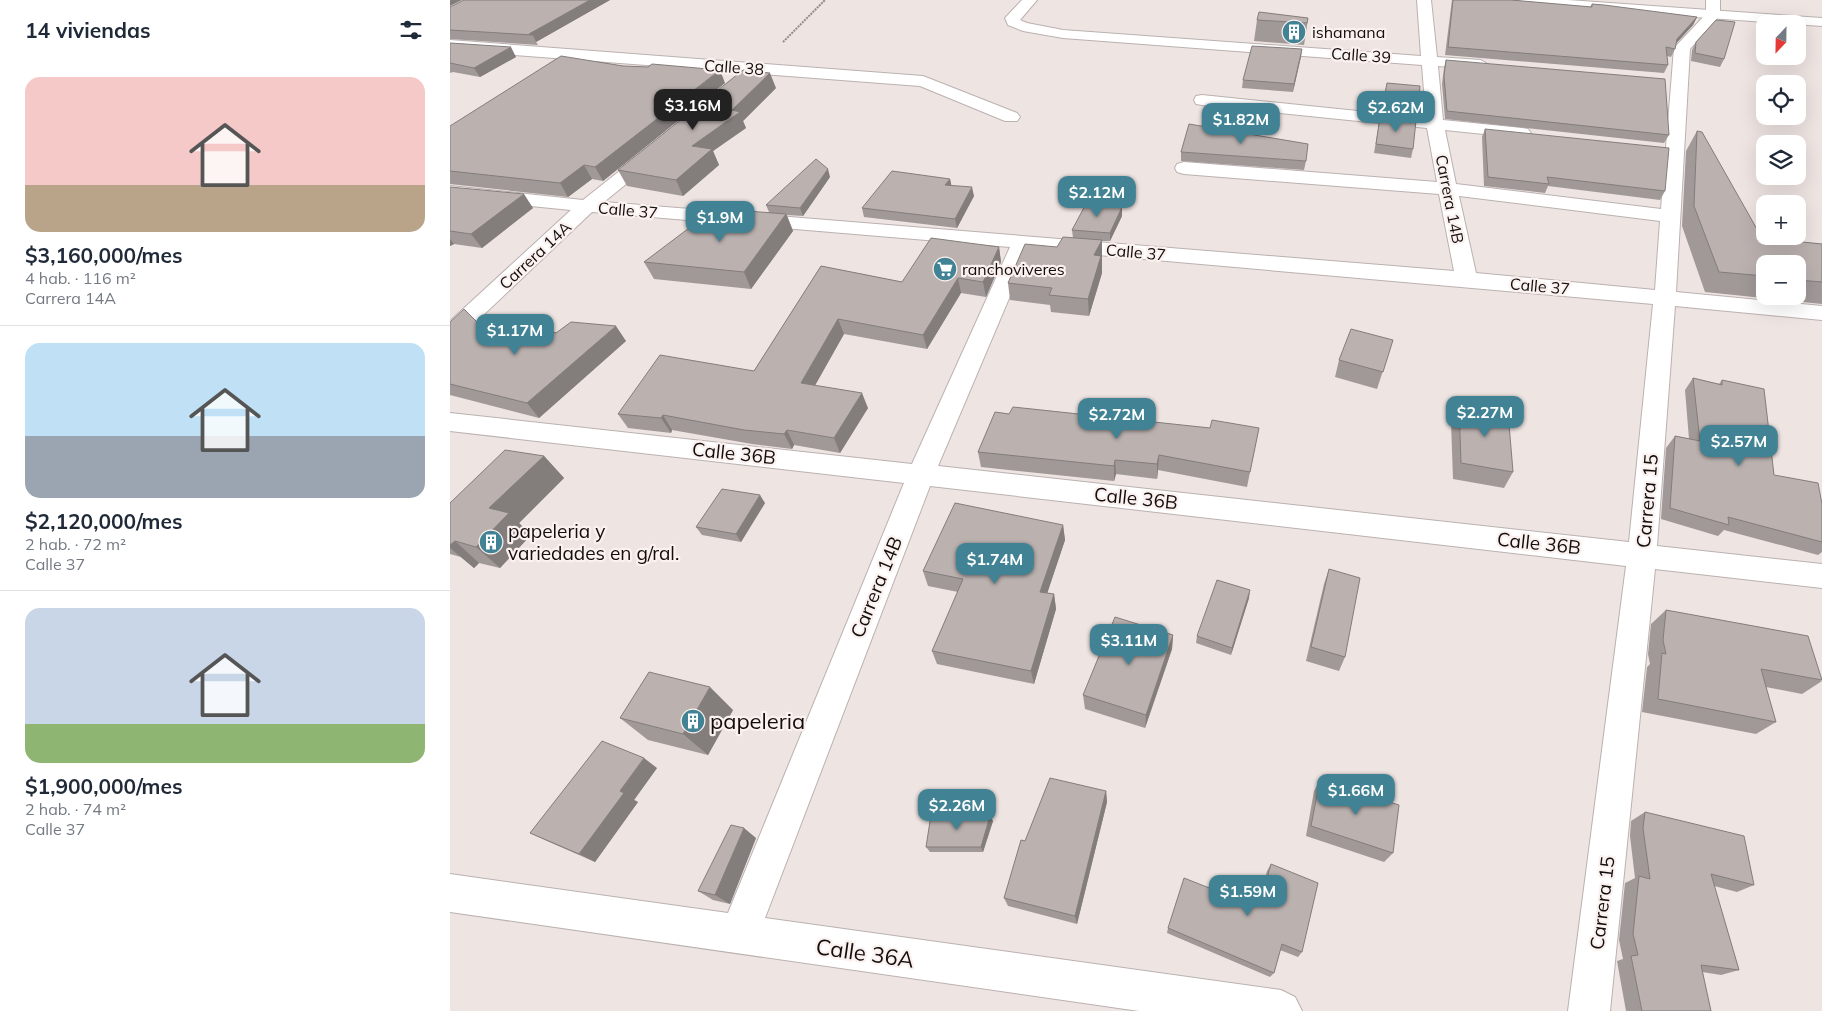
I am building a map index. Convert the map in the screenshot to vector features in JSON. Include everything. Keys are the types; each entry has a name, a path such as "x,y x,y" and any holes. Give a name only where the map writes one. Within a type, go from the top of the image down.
{"street":[{"name":"Calle 39","path":"1030,0 1012,18 1013,22 1023,27 1063,34 1494,66"},
{"name":"Carrera 14B","path":"1424,0 1435,125 1466,279"},
{"path":"1508,0 1713,7 1822,22"},
{"name":"Carrera 15","path":"1589,1011 1642,555 1665,297 1670,216 1665,150 1670,81 1682,48 1713,7"},
{"name":"Calle 38","path":"450,45 923,81 1011,117"},
{"path":"733,88 756,69"},
{"path":"1202,100 1540,135"},
{"name":"Carrera 14A","path":"450,334 587,206 664,144"},
{"path":"1184,168 1448,189 1670,216"},
{"name":"Calle 37","path":"450,192 587,206 1466,279 1822,313"},
{"name":"Carrera 14B","path":"739,935 921,474 1022,243"},
{"name":"Calle 36B","path":"450,422 1822,576"},
{"name":"Calle 36A","path":"450,892 739,935 1281,1011"}],"path":[{"path":"756,69 825,0"}],"building":[{"path":"464,0 590,0 529,34 533,35 450,30 450,7"},
{"path":"1453,0 1511,0 1592,7 1592,4 1697,17 1677,39 1675,49 1666,47 1668,65 1448,47"},
{"path":"1259,12 1308,18 1307,23 1257,20"},
{"path":"1716,20 1735,22 1724,59 1695,53 1696,42"},
{"path":"450,43 511,47 474,68 450,63"},
{"path":"1252,46 1302,49 1294,84 1243,80"},
{"path":"561,56 623,66 648,67 652,64 720,70 595,167 584,165 560,183 450,171 450,126"},
{"path":"1446,60 1665,79 1669,135 1447,111 1444,76"},
{"path":"743,70 770,73 732,110 740,112 692,146 712,149 676,180 618,170"},
{"path":"1387,83 1420,86 1418,108 1383,104"},
{"path":"1380,117 1416,121 1413,149 1376,144"},
{"path":"1189,124 1308,144 1306,161 1181,152"},
{"path":"1485,129 1669,148 1665,191 1547,177 1549,184 1488,177"},
{"path":"1697,131 1702,132 1756,227 1756,245 1806,245 1806,242 1822,244 1822,282 1806,281 1806,255 1756,255 1756,275 1719,272 1694,206"},
{"path":"816,159 828,169 800,208 766,205"},
{"path":"892,171 950,179 945,185 972,187 955,219 862,208"},
{"path":"450,187 524,194 471,234 450,231"},
{"path":"1087,202 1122,207 1110,233 1072,230"},
{"path":"747,211 786,214 744,272 644,262 701,219 735,222"},
{"path":"1063,237 1102,240 1094,255 1101,256 1088,299 1049,295 1052,288 1008,283 1025,244 1057,247"},
{"path":"931,238 999,247 983,282 958,278 923,335 838,319 801,383 862,393 834,438 787,430 784,434 744,430 663,415 661,418 618,414 660,355 754,371 821,266 902,282"},
{"path":"464,309 477,322 476,324 536,328 556,333 571,322 616,326 527,403 450,384 450,322"},
{"path":"1351,329 1393,340 1383,372 1339,360"},
{"path":"1693,378 1722,385 1722,380 1764,389 1774,475 1818,483 1822,504 1822,542 1728,517 1729,525 1670,508 1675,436 1700,441"},
{"path":"1459,405 1508,412 1513,472 1461,463"},
{"path":"1013,407 1210,428 1212,420 1259,428 1250,472 1159,455 1157,464 1115,460 1114,466 978,452 995,412 1009,414"},
{"path":"505,450 544,456 489,508 509,513 476,547 455,541 450,545 450,503"},
{"path":"722,489 760,495 736,534 696,527"},
{"path":"955,503 1063,525 1040,592 1054,594 1031,671 932,651 963,579 923,571"},
{"path":"1329,569 1360,578 1345,657 1311,647"},
{"path":"1217,580 1250,590 1232,648 1197,636"},
{"path":"1666,610 1808,636 1822,680 1761,669 1776,722 1658,699 1662,653 1666,654 1663,640"},
{"path":"1115,617 1173,635 1146,715 1083,695"},
{"path":"649,672 710,687 683,734 620,718"},
{"path":"602,741 644,758 620,791 624,793 579,854 530,833"},
{"path":"1050,778 1106,791 1075,916 1004,898 1021,840 1025,841"},
{"path":"1320,780 1399,805 1393,853 1311,826"},
{"path":"1645,812 1744,836 1754,885 1711,874 1739,970 1701,965 1711,1011 1642,1011 1631,956 1638,955 1633,934 1639,876 1650,879 1643,828"},
{"path":"931,815 990,816 981,847 926,847"},
{"path":"731,825 744,828 715,895 698,891"},
{"path":"1271,864 1318,883 1302,952 1282,944 1274,973 1168,928 1184,878 1222,893 1224,887 1260,903"}],"place":[{"name":"ishamana","path":"1294,32"},
{"name":"ranchoviveres","path":"945,269"},
{"name":"papeleria y variedades en g/ral.","path":"491,542"},
{"name":"papeleria","path":"693,721"}]}
